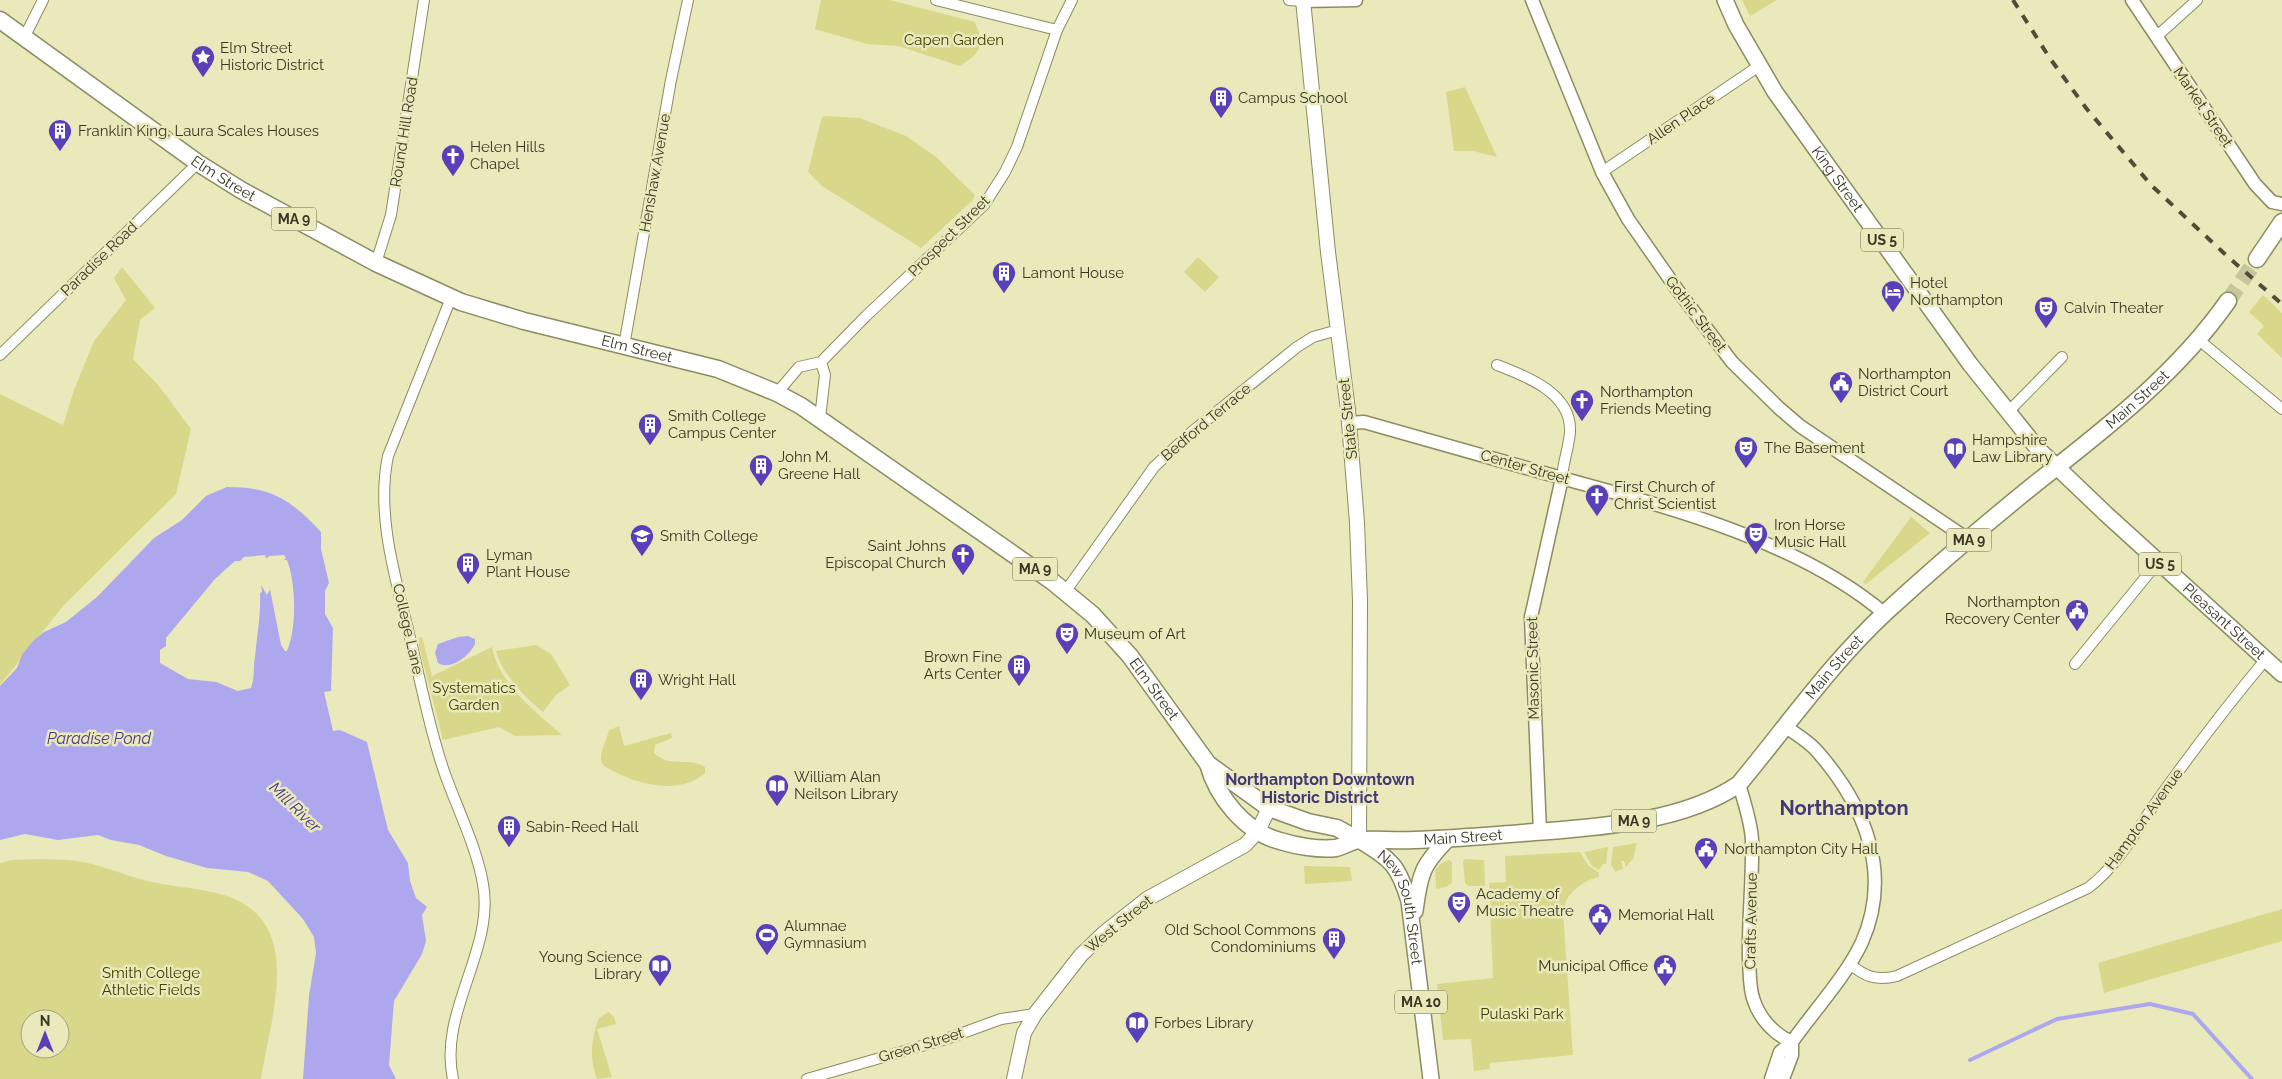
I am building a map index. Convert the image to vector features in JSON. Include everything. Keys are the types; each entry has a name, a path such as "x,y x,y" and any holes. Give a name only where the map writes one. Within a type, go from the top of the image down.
{"highway":[{"name":"Elm Street","path":"0,20 198,163 241,190 376,262 452,298 510,317 718,369 777,393 820,418 1065,592 1100,621 1116,639 1208,764 1269,808"},
{"path":"2257,259 2282,222"},
{"name":"Main Street","path":"1258,831 1278,841 1336,848 1359,840 1449,838 1540,832 1610,825 1658,816 1727,792 1739,784 1843,655 1884,614 1969,540 2156,384 2200,340 2228,300"},
{"name":"Elm Street","path":"1208,764 1214,784 1221,794 1238,816 1258,831"},
{"name":"Main Street","path":"1269,808 1308,822 1337,828 1359,840"}],"main road":[{"name":"State Street","path":"1299,0 1349,423 1360,559 1359,840"},
{"name":"King Street","path":"1725,0 1758,66 1830,170 1970,364 2056,468"},
{"name":"Pleasant Street","path":"2056,468 2282,674"},
{"name":"West Street","path":"1014,1079 1024,1034 1035,1014 1081,955 1104,933 1147,899 1245,845 1258,831 1269,808"},
{"name":"MA 10","path":"1413,925 1422,872 1431,856 1449,838"},
{"name":"New South Street","path":"1359,840 1386,857 1397,869 1409,901 1431,1079"}],"street":[{"path":"24,38 44,0"},
{"name":"Round Hill Road","path":"376,262 391,215 424,0"},
{"name":"Henshaw Avenue","path":"624,346 671,80 688,0"},
{"path":"936,0 1057,30"},
{"name":"Prospect Street","path":"821,362 866,316 976,213 990,197 1017,147 1057,30 1072,0"},
{"path":"1299,0 1356,0"},
{"name":"Gothic Street","path":"1532,0 1602,172 1640,236 1732,362 1800,426 1969,540"},
{"name":"Market Street","path":"2132,0 2255,184 2272,202 2282,204"},
{"path":"2156,37 2197,0"},
{"name":"Allen Place","path":"1602,172 1758,66"},
{"name":"Paradise Road","path":"0,355 198,163"},
{"name":"College Lane","path":"452,298 388,456 384,484 393,560 429,717 444,772 481,872 485,893 483,929 460,1002 452,1040 450,1064 453,1079"},
{"name":"Bedford Terrace","path":"1065,592 1143,481 1179,442 1302,344 1318,336 1338,330"},
{"path":"2200,340 2282,409"},
{"path":"2008,412 2062,357"},
{"path":"777,393 791,374 799,367 821,362 825,375 820,418"},
{"path":"1497,365 1543,386 1558,400 1567,415 1570,431 1563,462 1562,478"},
{"name":"Center Street","path":"1349,423 1364,422 1643,500 1769,545 1803,560 1860,593 1884,614"},
{"name":"Masonic Street","path":"1540,832 1531,617 1562,478"},
{"path":"2075,664 2158,562"},
{"name":"Hampton Avenue","path":"1850,964 1862,973 1875,979 1897,976 2088,888 2105,873 2130,842 2182,767 2266,658"},
{"path":"1771,1079 1780,1052 1792,1042 1850,964 1862,943 1873,908 1877,886 1874,859 1868,835 1857,808 1816,749 1786,726"},
{"name":"Crafts Avenue","path":"1739,784 1750,823 1752,841 1749,943 1752,994 1758,1011 1765,1021 1780,1038 1792,1042"},
{"name":"Green Street","path":"807,1079 946,1039 1001,1019 1035,1014"},
{"path":"1783,1079 1792,1055 1792,1042"}],"green space":[{"name":"Capen Garden","path":"821,0 890,0 975,22 980,37 979,48 972,57 960,66 898,46 867,44 815,29"},
{"path":"1742,0 1777,0 1750,16"},
{"path":"1465,87 1497,157 1473,151 1454,151 1446,92"},
{"path":"824,116 860,118 906,136 936,157 975,195 972,201 921,248 822,186 808,172 821,120"},
{"path":"1198,257 1219,277 1205,292 1184,272"},
{"path":"122,267 155,308 140,320 133,359 159,386 191,429 176,494 64,605 0,685 0,394 63,425 74,390 94,341 126,300 114,278"},
{"path":"2263,295 2282,313 2282,358 2257,334 2264,326 2249,312"},
{"path":"1911,517 1930,533 1866,584 1863,582"},
{"name":"Systematics Garden","path":"422,637 432,676 492,647 502,673 510,685 562,735 515,736 499,727 443,740 417,638"},
{"path":"536,645 551,654 570,685 556,695 543,712 522,692 509,676 503,668 496,651"},
{"path":"619,726 624,746 671,733 672,738 655,745 654,753 661,758 673,762 692,762 698,764 705,767 705,773 695,780 684,784 661,786 637,781 609,769 601,762 601,756 609,730"},
{"path":"1637,843 1633,859 1626,867 1624,861 1621,861 1623,869 1615,872 1611,864 1613,847"},
{"path":"1608,847 1606,864 1603,864 1599,870 1592,866 1584,852"},
{"name":"Pulaski Park","path":"1580,852 1588,865 1599,873 1599,877 1575,889 1566,901 1563,913 1573,1055 1490,1063 1490,1069 1474,1071 1471,1039 1443,1040 1437,984 1493,978 1489,883 1506,882 1505,856"},
{"name":"Smith College Athletic Fields","path":"46,859 86,863 147,881 224,895 250,908 266,926 275,949 277,974 271,1028 261,1079 0,1079 0,863 12,860"},
{"path":"1465,859 1484,860 1485,886 1469,886 1465,883 1463,862"},
{"path":"1449,860 1452,862 1452,883 1446,887 1436,889 1435,870 1442,863"},
{"path":"1304,866 1350,867 1352,881 1305,884"},
{"path":"2282,909 2282,941 2104,993 2098,963"},
{"path":"609,1012 614,1017 616,1024 597,1029 612,1077 597,1079 592,1056 594,1033 599,1018"}],"water":[{"name":"Paradise Pond","path":"227,487 269,493 300,511 321,532 321,549 329,583 325,591 325,614 333,628 331,691 324,692 333,731 340,730 367,742 388,830 408,863 410,881 416,898 427,907 422,915 426,941 422,954 394,1001 389,1065 396,1079 303,1079 309,996 316,953 314,937 303,919 268,881 248,872 207,868 166,856 139,845 111,840 98,835 58,840 25,834 0,840 0,686 17,668 22,655 33,641 44,632 66,622 97,597 154,538 182,520 206,496","holes":["266,555 265,557 284,555 286,558 284,560 287,560 294,593 294,618 290,641 287,651 285,651 281,645 270,589 267,595 261,585 262,592 260,593 251,688 238,691 216,682 188,679 160,663 160,650 166,646 166,638 215,579 235,561 240,561 244,557"]},
{"path":"468,636 475,639 475,644 469,653 454,664 443,665 438,663 435,653 438,644 458,637"}],"waterway":[{"path":"1970,1060 2057,1019 2150,1004 2193,1014 2252,1079"}],"tunnel":[{"path":"2228,301 2257,259"}],"railway":[{"path":"2013,0 2049,57 2086,108 2151,185 2282,304"}],"place":[{"name":"Elm Street Historic District","path":"203,78"},
{"name":"Campus School","path":"1221,119"},
{"name":"Franklin King, Laura Scales Houses","path":"60,152"},
{"name":"Helen Hills Chapel","path":"453,177"},
{"name":"Lamont House","path":"1004,294"},
{"name":"Hotel Northampton","path":"1893,313"},
{"name":"Calvin Theater","path":"2046,329"},
{"name":"Northampton District Court","path":"1841,404"},
{"name":"Northampton Friends Meeting","path":"1582,422"},
{"name":"Smith College Campus Center","path":"650,446"},
{"name":"The Basement","path":"1746,469"},
{"name":"Hampshire Law Library","path":"1955,470"},
{"name":"John M. Greene Hall","path":"761,487"},
{"name":"First Church of Christ Scientist","path":"1597,517"},
{"name":"Iron Horse Music Hall","path":"1756,555"},
{"name":"Smith College","path":"642,557"},
{"name":"Saint Johns Episcopal Church","path":"963,576"},
{"name":"Lyman Plant House","path":"468,585"},
{"name":"Northampton Recovery Center","path":"2077,632"},
{"name":"Museum of Art","path":"1067,655"},
{"name":"Brown Fine Arts Center","path":"1019,687"},
{"name":"Wright Hall","path":"641,701"},
{"name":"William Alan Neilson Library","path":"777,807"},
{"name":"Sabin-Reed Hall","path":"509,848"},
{"name":"Northampton City Hall","path":"1706,870"},
{"name":"Academy of Music Theatre","path":"1459,924"},
{"name":"Memorial Hall","path":"1600,936"},
{"name":"Alumnae Gymnasium","path":"767,956"},
{"name":"Old School Commons Condominiums","path":"1334,960"},
{"name":"Young Science Library","path":"660,987"},
{"name":"Municipal Office","path":"1665,987"},
{"name":"Forbes Library","path":"1137,1044"}],"district":[{"name":"Northampton Downtown Historic District","path":"1320,788"},
{"name":"Northampton","path":"1844,808"}],"water label":[{"name":"Mill River","path":"295,807"}]}
